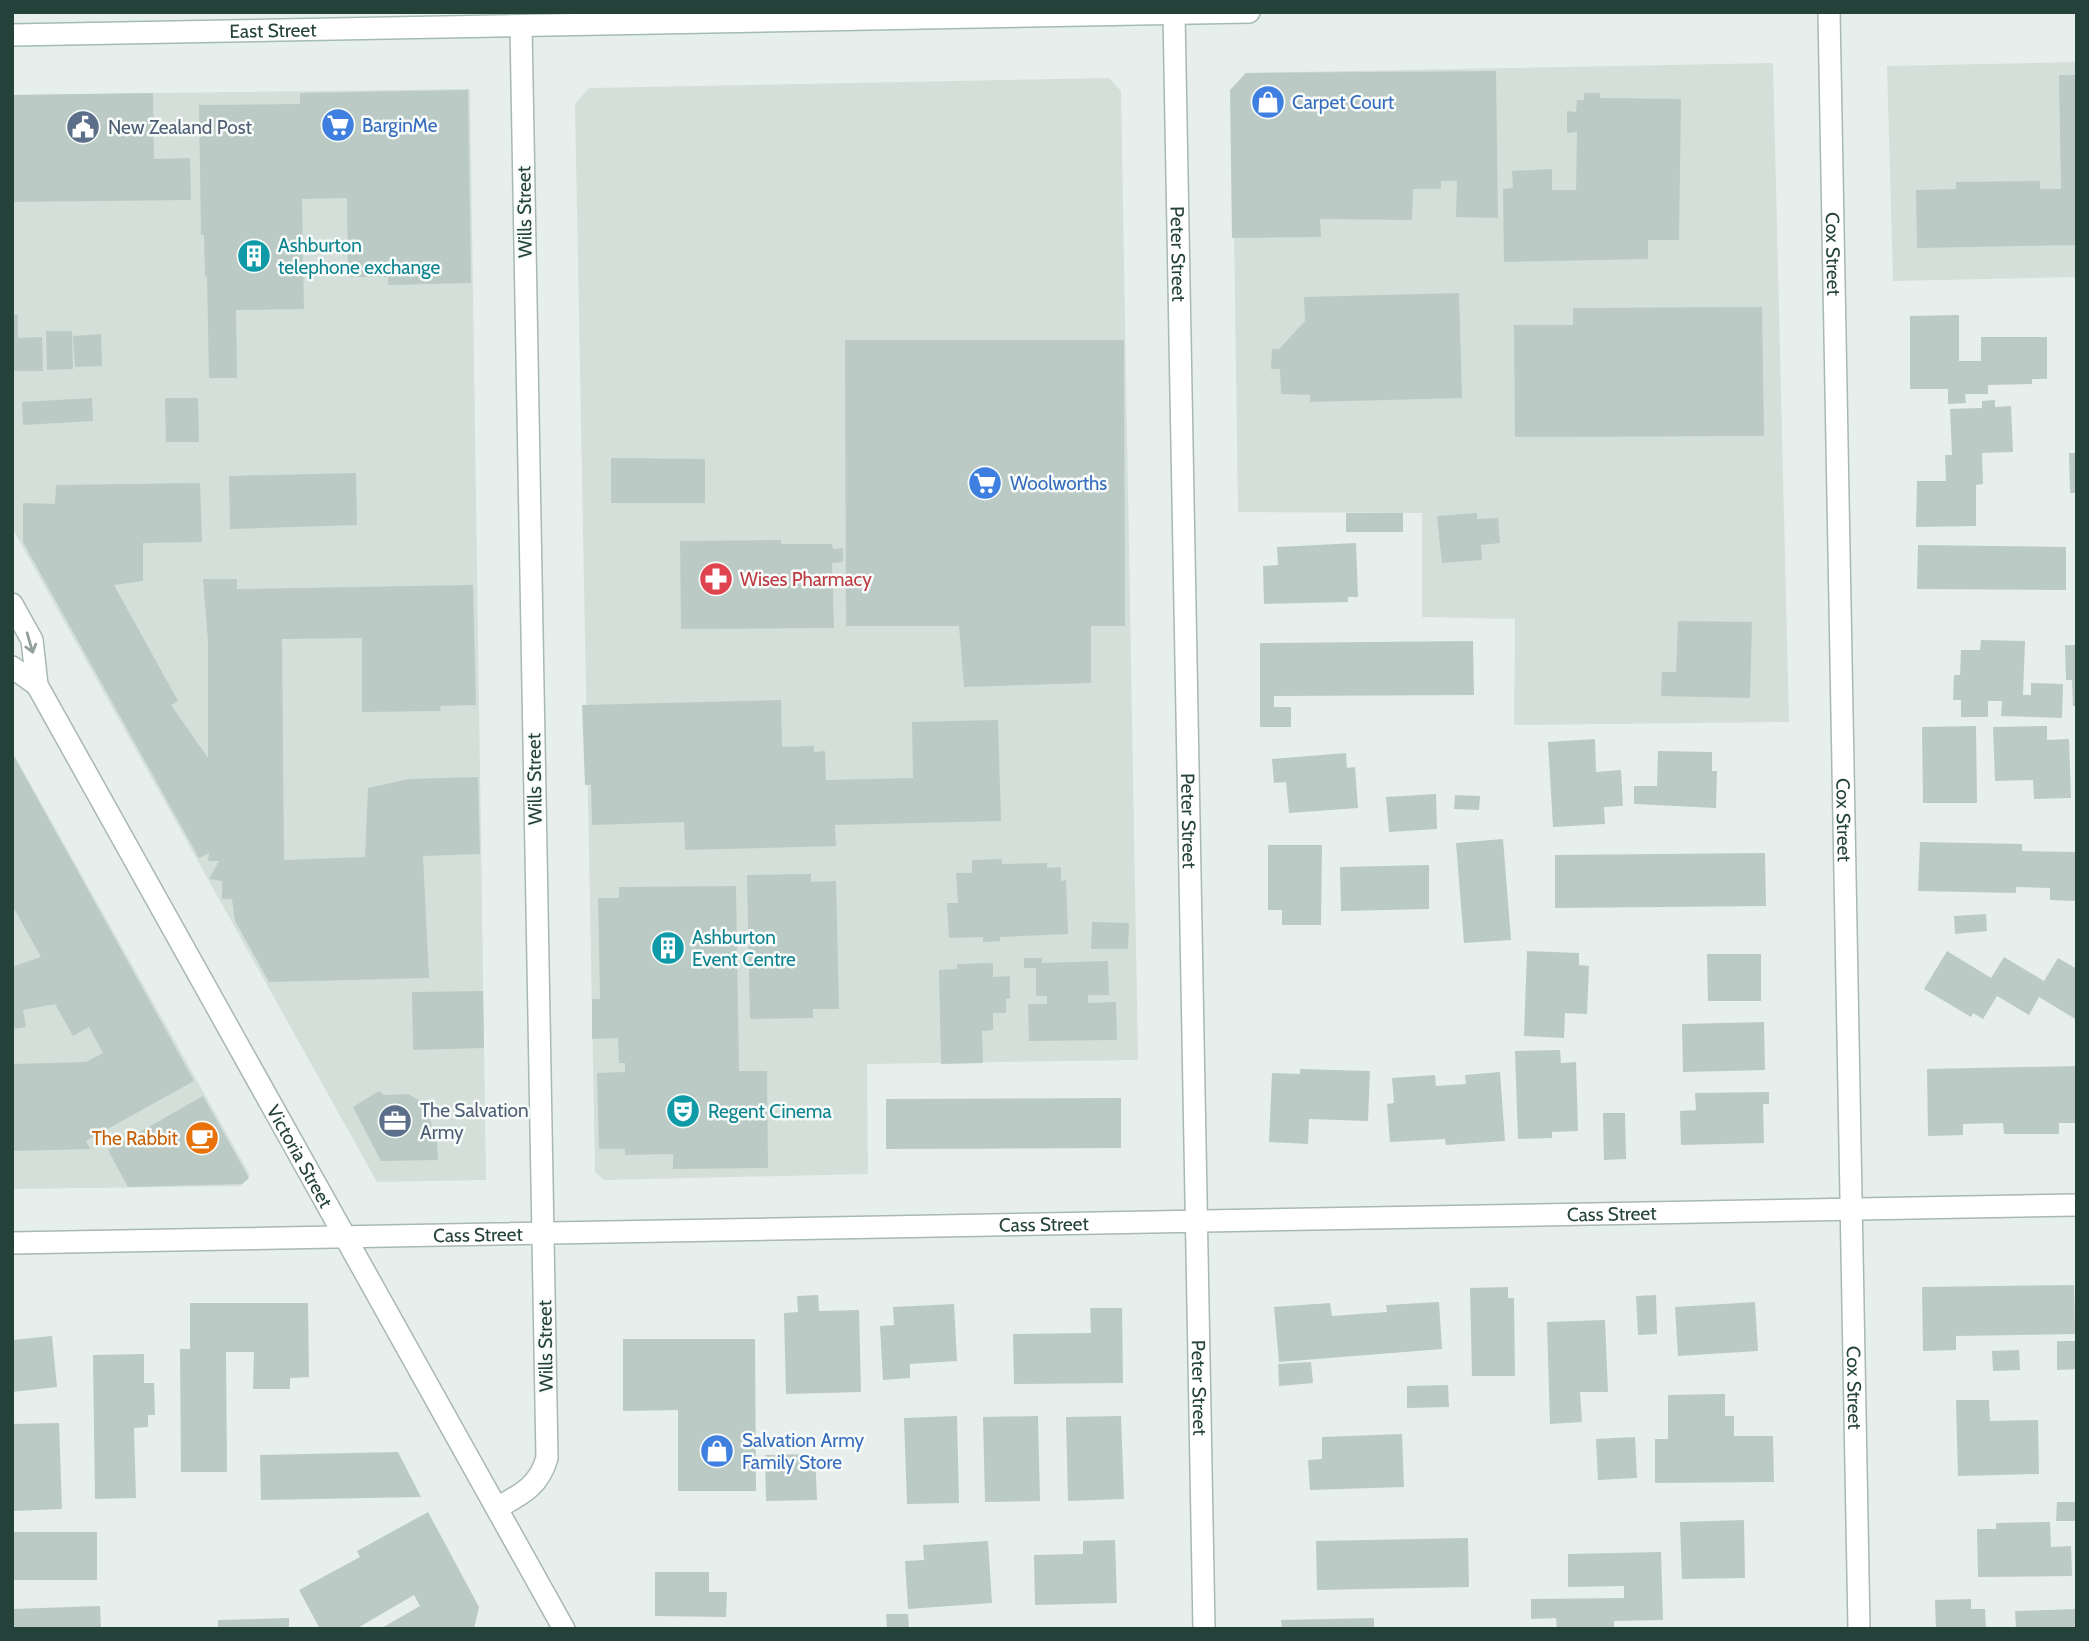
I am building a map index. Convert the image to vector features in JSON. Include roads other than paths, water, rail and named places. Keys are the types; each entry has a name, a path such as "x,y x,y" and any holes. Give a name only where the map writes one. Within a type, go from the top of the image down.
{"street":[{"name":"East Street","path":"12,35 1249,12"},
{"name":"Cox Street","path":"1829,12 1859,1629"},
{"name":"Peter Street","path":"1174,14 1204,1629"},
{"name":"Wills Street","path":"497,1508 536,1483 547,1458 521,26"},
{"name":"Victoria Street","path":"12,604 32,640 37,685 564,1629"},
{"name":"Victoria Street","path":"12,667 37,685"},
{"name":"Cass Street","path":"12,1243 2077,1205"}],"place":[{"name":"Carpet Court","path":"1268,102"},
{"name":"BarginMe","path":"338,125"},
{"name":"New Zealand Post","path":"83,127"},
{"name":"Ashburton telephone exchange","path":"254,256"},
{"name":"Woolworths","path":"985,483"},
{"name":"Wises Pharmacy","path":"716,579"},
{"name":"Ashburton Event Centre","path":"668,948"},
{"name":"Regent Cinema","path":"683,1111"},
{"name":"The Salvation Army","path":"395,1121"},
{"name":"The Rabbit","path":"202,1138"},
{"name":"Salvation Army Family Store","path":"717,1451"}]}
